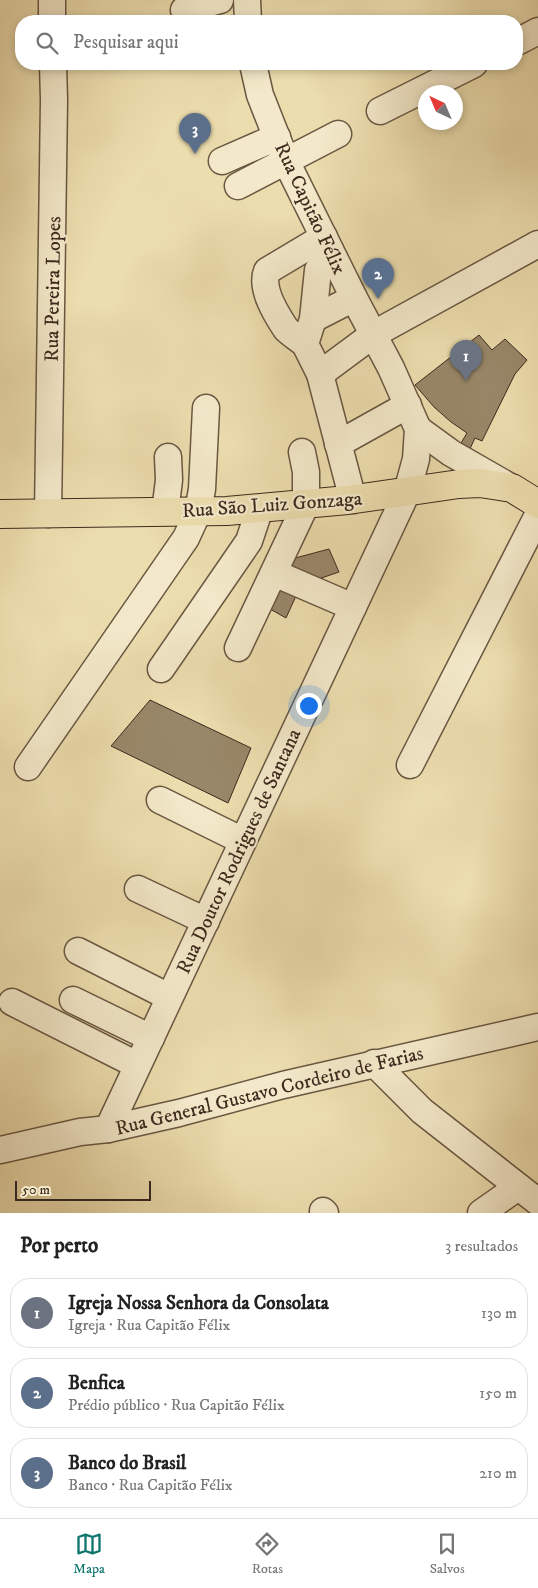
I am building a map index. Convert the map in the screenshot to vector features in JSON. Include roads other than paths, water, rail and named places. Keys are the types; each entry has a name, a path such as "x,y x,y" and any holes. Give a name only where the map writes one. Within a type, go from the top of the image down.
{"main road":[{"name":"Rua São Luiz Gonzaga","path":"0,514 198,512 260,508 353,500 480,483 512,488 538,504"}],"street":[{"path":"52,0 52,15"},
{"path":"184,10 220,0"},
{"path":"247,0 248,15"},
{"path":"523,39 538,31"},
{"name":"Rua Pereira Lopes","path":"48,514 53,70"},
{"name":"Rua Capitão Félix","path":"254,70 260,95 286,161 354,298 374,334 418,429 416,459 407,492"},
{"path":"380,111 462,70"},
{"path":"238,186 338,134"},
{"path":"222,161 277,137"},
{"path":"305,344 313,319 318,270 327,244"},
{"path":"327,244 267,271 264,277 266,292 287,330 305,344 320,374 353,500"},
{"path":"320,374 374,334 538,244"},
{"path":"313,319 354,298"},
{"path":"338,444 408,405"},
{"path":"28,767 186,538 198,512 202,489 206,408"},
{"path":"418,429 451,453 512,488"},
{"path":"238,648 306,504 306,472 302,452"},
{"path":"165,512 169,480 168,457"},
{"name":"Rua Doutor Rodrigues de Santana","path":"108,1129 407,492"},
{"path":"161,669 249,540 260,508"},
{"path":"410,765 538,515"},
{"path":"274,573 353,607"},
{"path":"160,800 243,841"},
{"path":"138,889 206,921"},
{"path":"82,959 167,1002"},
{"path":"73,1000 150,1038"},
{"path":"12,1002 138,1065"},
{"name":"Rua General Gustavo Cordeiro de Farias","path":"0,1150 80,1132 108,1129 374,1064 538,1027"},
{"path":"374,1064 422,1111 538,1202"},
{"path":"481,1213 518,1186"}],"place":[{"name":"Banco do Brasil","path":"195,154"},
{"name":"Benfica","path":"378,299"},
{"name":"Igreja Nossa Senhora da Consolata","path":"466,381"}]}
